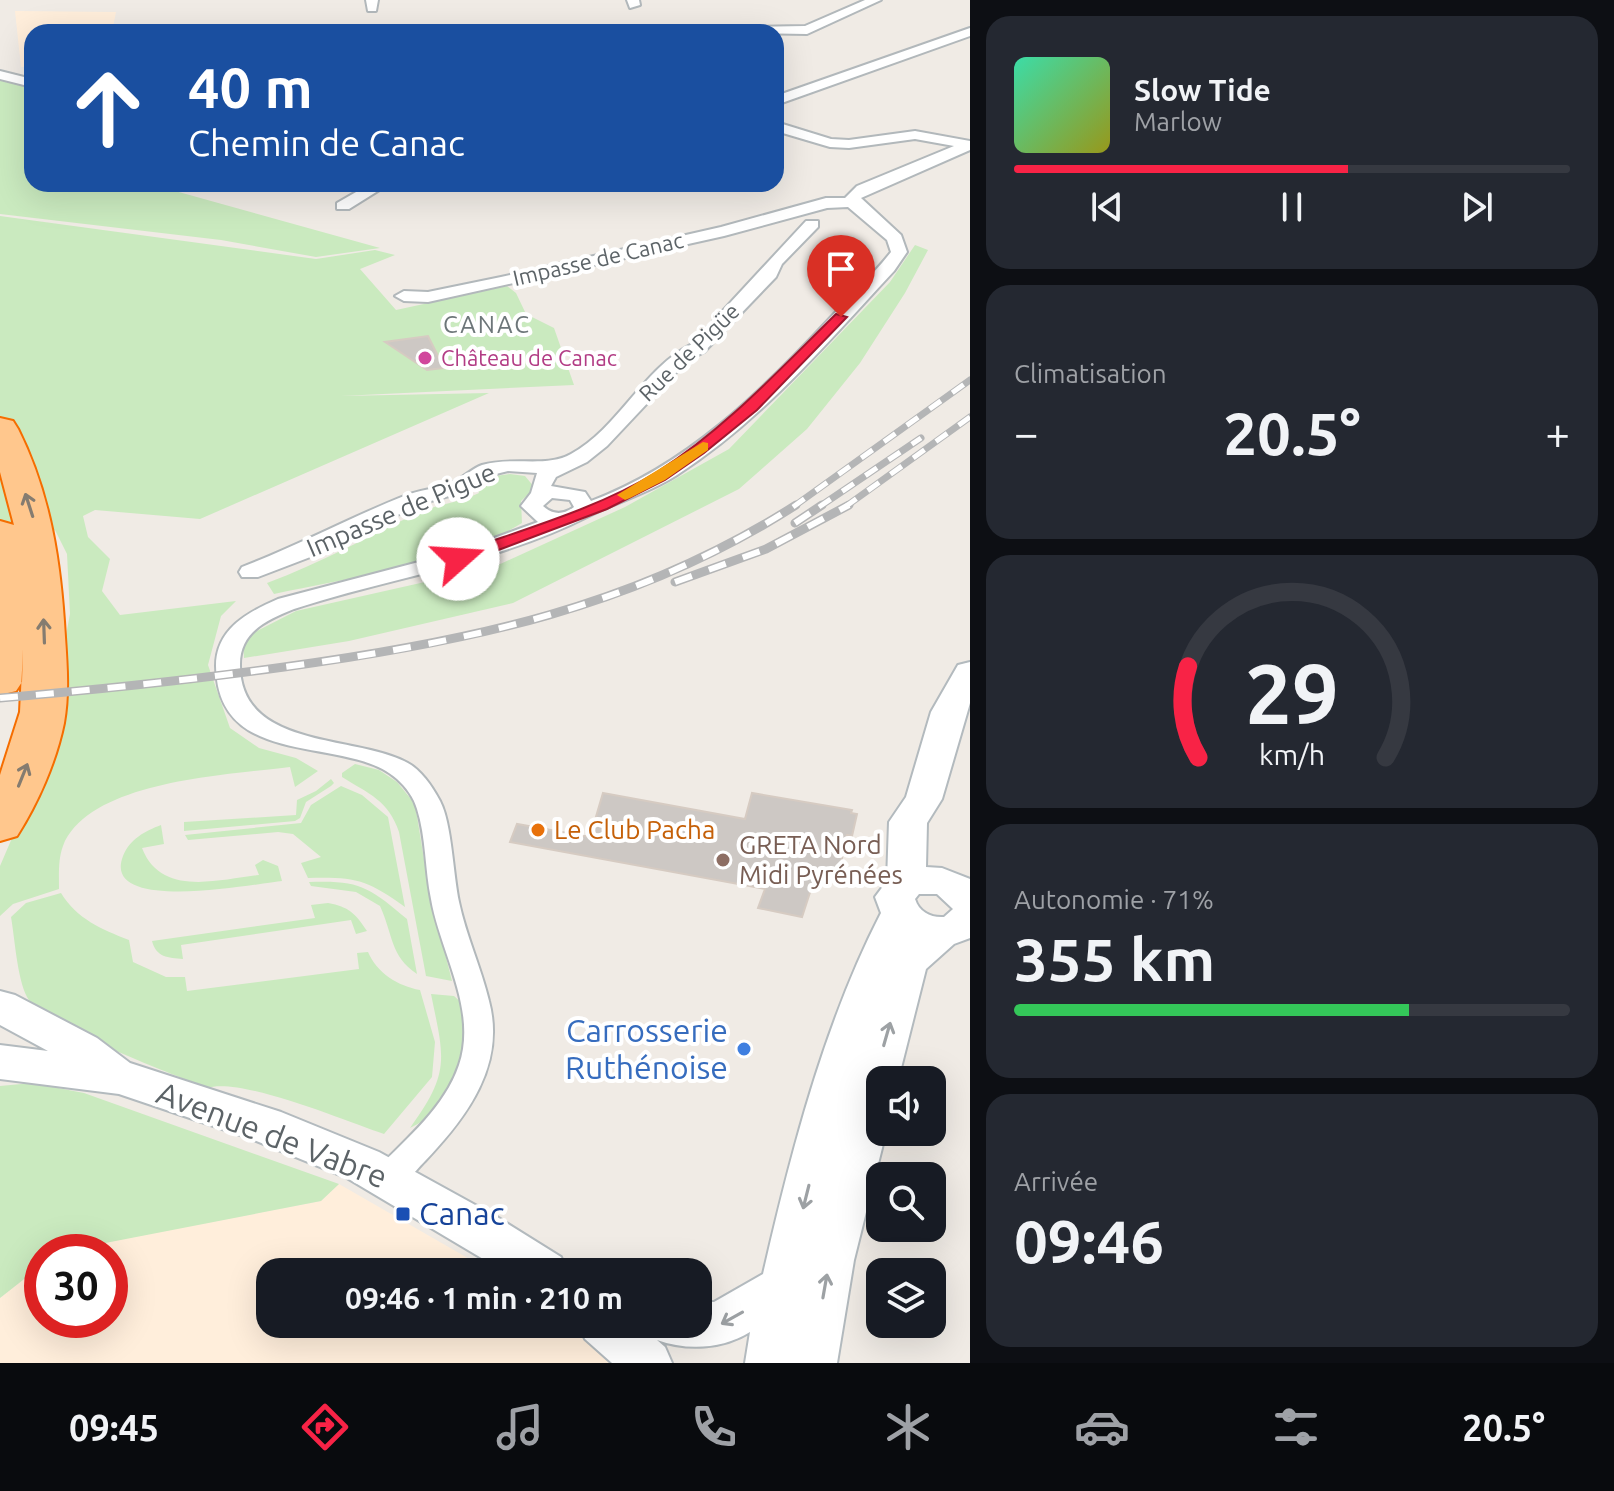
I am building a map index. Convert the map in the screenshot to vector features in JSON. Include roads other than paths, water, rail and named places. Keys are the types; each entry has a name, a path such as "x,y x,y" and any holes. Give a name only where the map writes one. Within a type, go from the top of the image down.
{"highway":[{"path":"0,429 10,448 34,521 43,581 45,680 41,723 24,776 0,825"},
{"path":"0,533 4,593 0,682"}],"main road":[{"path":"770,1363 784,1286 825,1121 876,962 903,899 908,822 924,799 948,712 970,672"},
{"path":"924,799 929,827 928,851 957,908"},
{"path":"903,899 918,927 957,908"},
{"path":"812,1363 830,1260 907,962 957,908"},
{"name":"Avenue de Vabre","path":"0,1006 82,1050 120,1077"},
{"name":"Avenue de Vabre","path":"0,1062 120,1077 265,1125 388,1178 521,1258"},
{"path":"712,1324 721,1324 784,1286"},
{"path":"619,1338 647,1363"}],"street":[{"path":"784,30 807,30 875,0"},
{"path":"784,98 970,32"},
{"path":"1,75 24,71"},
{"path":"1,75 24,81"},
{"path":"784,129 830,143 849,144 915,135 970,145"},
{"path":"852,202 853,196 863,189 970,145"},
{"path":"343,206 367,192"},
{"path":"541,508 576,510 617,499 660,477 699,450 751,407 888,267 899,252 895,238 852,202 826,203 791,213"},
{"name":"Rue de Pigüe","path":"556,468 586,454 680,357 698,348 812,224 795,218 791,213"},
{"name":"Impasse de Canac","path":"404,296 428,297 501,282 791,213"},
{"name":"Impasse de Pigue","path":"250,572 305,551 413,500 460,487 485,471 507,465 556,468"},
{"path":"541,508 556,468"},
{"path":"388,1178 460,1102 473,1074 481,1041 477,1010 442,890 428,803 399,768 362,755 273,734 253,721 236,699 230,684 227,664 231,644 246,624 282,604 485,551 541,508 572,494 576,510"}],"railway":[{"path":"795,506 970,380"},
{"path":"845,507 970,417"},
{"path":"819,507 921,438"},
{"path":"675,582 766,549 849,505"},
{"path":"0,698 284,667 485,632 549,615 675,570 736,540 795,506"},
{"path":"795,523 819,507"}],"place":[{"name":"Château de Canac","path":"425,358"},
{"name":"Le Club Pacha","path":"538,830"},
{"name":"GRETA Nord Midi Pyrénées","path":"723,860"},
{"name":"Carrosserie Ruthénoise","path":"744,1049"},
{"name":"Canac","path":"403,1214"}],"district":[{"name":"CANAC","path":"487,325"}]}
